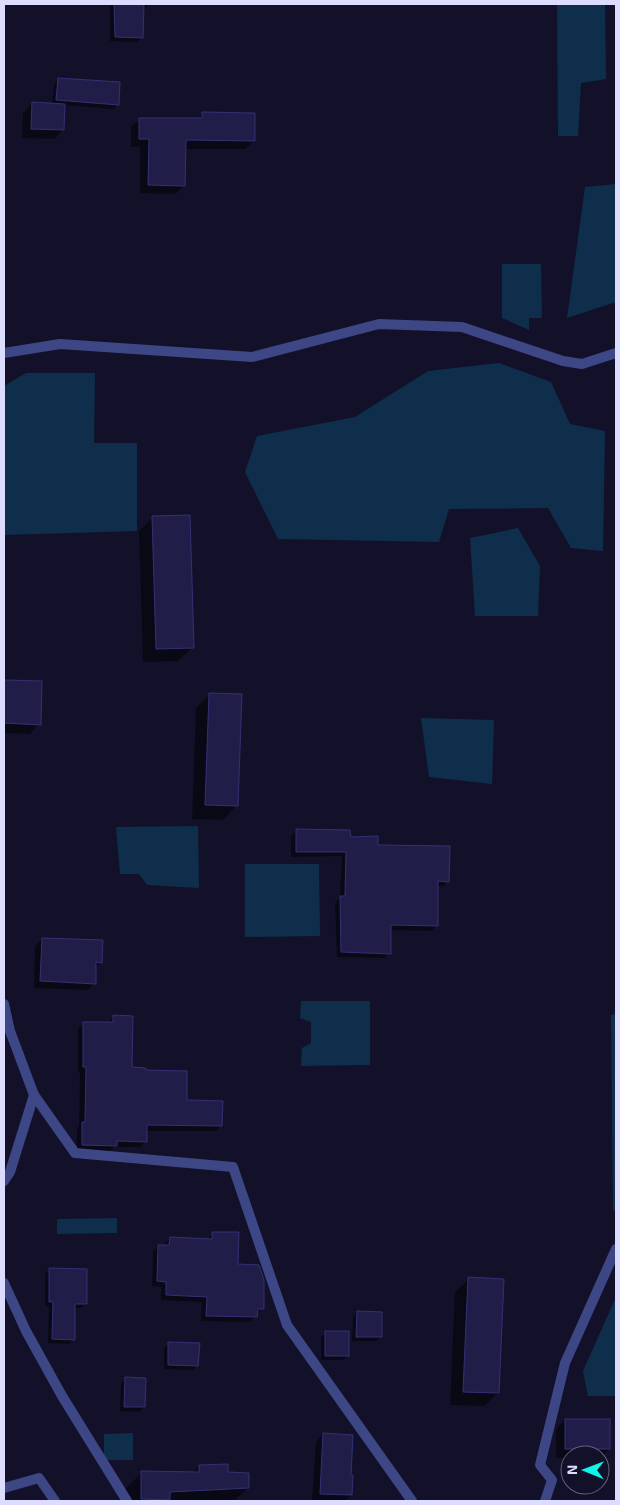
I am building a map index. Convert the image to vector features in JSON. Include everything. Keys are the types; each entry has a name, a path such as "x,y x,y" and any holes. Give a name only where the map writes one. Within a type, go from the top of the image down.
{"street":[{"path":"4,354 60,344 252,357 379,324 462,327 563,361 582,364 616,353"},
{"path":"4,1004 10,1031 34,1094 75,1153 233,1166 287,1324 412,1501"},
{"path":"4,1181 10,1172 34,1094"},
{"path":"545,1501 552,1480 540,1465 565,1363 616,1249"},
{"path":"4,1283 26,1331 62,1396 127,1501"},
{"path":"4,1488 39,1478 55,1501"}],"water":[{"path":"557,4 605,4 606,79 581,83 578,136 558,136"},
{"path":"616,184 616,302 567,318 585,187"},
{"path":"502,264 541,264 542,318 529,318 529,330 502,318"},
{"path":"499,363 551,382 570,424 605,431 603,551 571,548 548,508 449,509 439,542 278,539 245,472 257,436 355,417 428,371"},
{"path":"26,373 95,373 94,443 137,443 137,531 4,535 4,386"},
{"path":"518,528 540,566 538,616 475,616 470,538"},
{"path":"421,718 494,720 492,784 429,777"},
{"path":"198,826 199,888 147,885 139,874 120,874 116,827"},
{"path":"245,864 319,864 320,936 245,937"},
{"path":"301,1001 370,1001 370,1065 301,1066 302,1048 311,1043 311,1022 300,1018"},
{"path":"616,1014 616,1210 613,1211 611,1015"},
{"path":"117,1218 117,1233 57,1234 57,1219"},
{"path":"616,1297 616,1396 588,1396 583,1371"},
{"path":"133,1433 133,1460 104,1460 104,1434"}],"building":[{"path":"114,4 144,4 143,38 115,37"},
{"path":"58,78 120,82 119,105 56,100"},
{"path":"32,102 65,104 64,130 31,129"},
{"path":"202,112 255,113 255,141 186,140 185,186 148,185 149,139 139,139 139,118 202,118"},
{"path":"190,515 194,648 156,649 152,516"},
{"path":"4,680 42,681 41,725 4,723"},
{"path":"209,693 242,694 238,806 205,805"},
{"path":"296,829 350,830 351,837 378,836 378,845 450,846 449,882 438,881 438,926 391,925 391,954 341,952 340,896 345,896 346,852 296,852"},
{"path":"42,938 103,940 102,963 96,962 96,984 40,981"},
{"path":"113,1015 133,1016 132,1067 146,1068 146,1070 187,1071 187,1100 223,1101 222,1126 147,1125 147,1142 117,1141 117,1146 82,1145 82,1122 85,1122 86,1067 83,1067 83,1022 113,1022"},
{"path":"212,1232 239,1232 238,1264 259,1265 264,1280 264,1309 258,1309 257,1317 206,1316 207,1297 166,1295 166,1282 157,1281 158,1245 169,1245 170,1237 212,1239"},
{"path":"49,1268 87,1269 87,1304 75,1304 75,1340 52,1339 53,1302 49,1302"},
{"path":"468,1277 504,1279 499,1393 463,1392"},
{"path":"357,1311 382,1312 382,1337 356,1337"},
{"path":"325,1331 349,1331 349,1356 325,1356"},
{"path":"168,1342 200,1343 198,1366 168,1365"},
{"path":"125,1377 146,1378 145,1407 124,1407"},
{"path":"565,1419 610,1419 610,1445 565,1445"},
{"path":"323,1433 353,1435 352,1495 320,1494"},
{"path":"228,1464 228,1472 249,1473 249,1488 170,1492 170,1500 141,1499 141,1471 199,1472 199,1465"}]}
